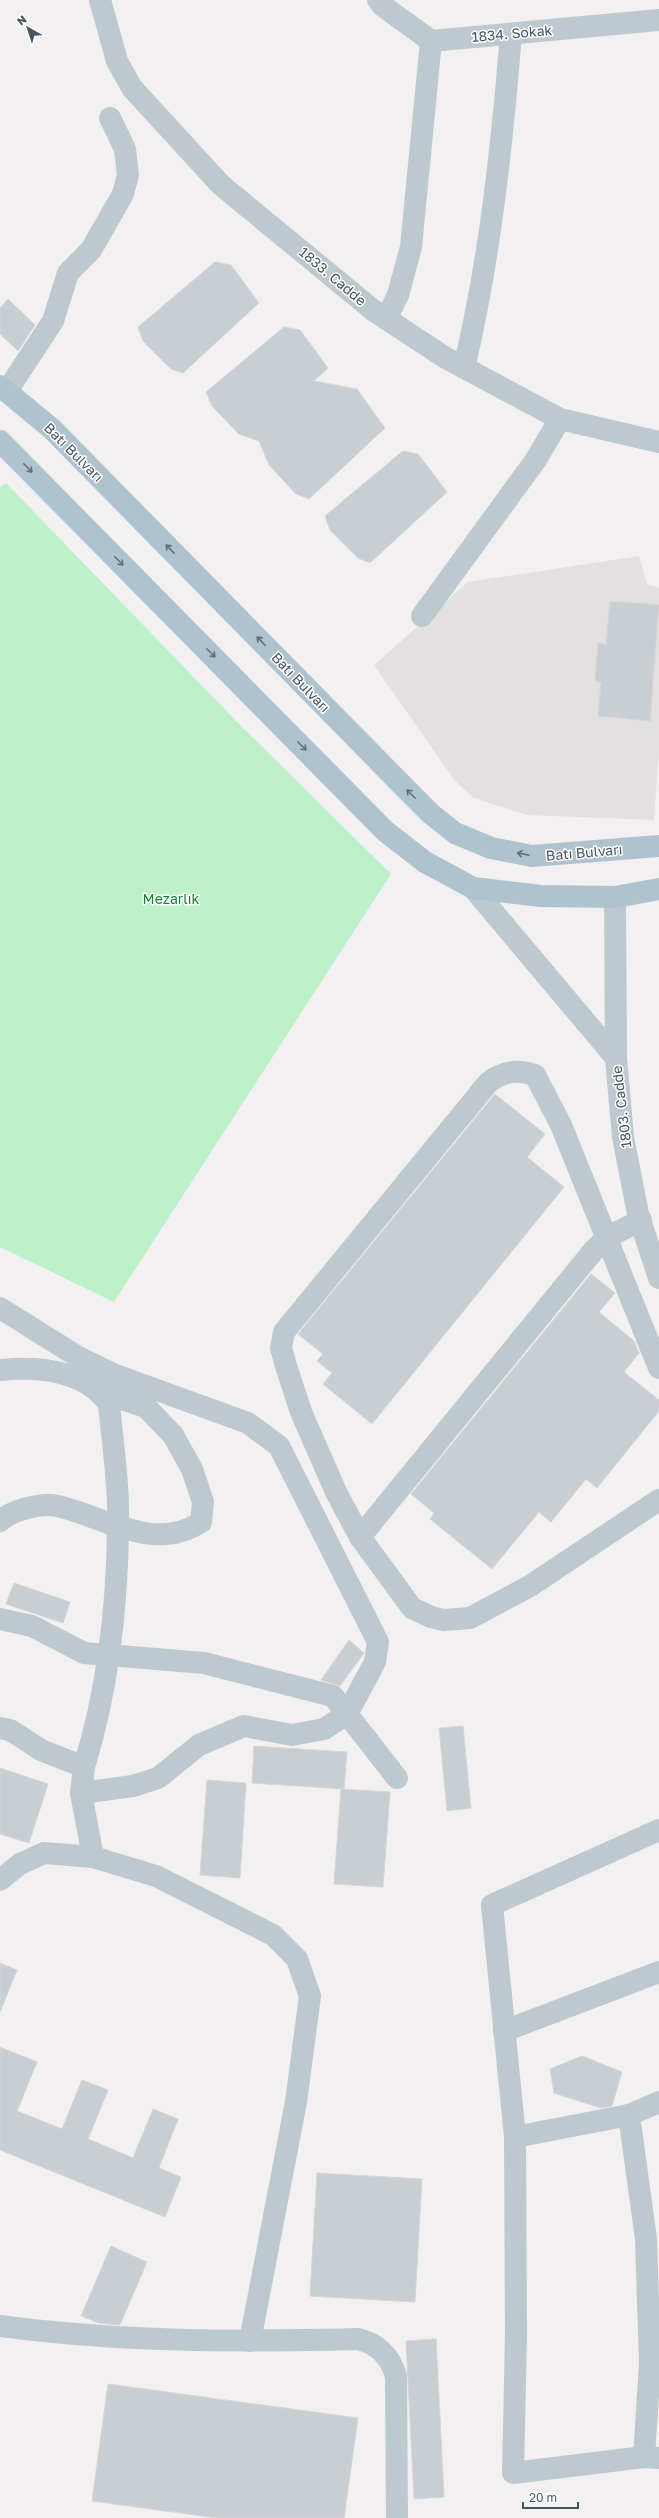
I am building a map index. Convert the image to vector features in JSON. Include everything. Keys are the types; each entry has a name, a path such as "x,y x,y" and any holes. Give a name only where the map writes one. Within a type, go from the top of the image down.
{"main road":[{"name":"Batı Bulvarı","path":"4,388 52,429 411,794 431,814 455,833 492,848 532,856 659,846"},
{"path":"4,451 385,831 425,862 473,888 541,896 615,897 659,889"}],"street":[{"name":"1833. Cadde","path":"100,0 117,61 137,93 221,185 386,319 464,368 560,419 659,442"},
{"path":"378,0 383,6 431,41 411,247 398,295 386,319"},
{"name":"1834. Sokak","path":"431,41 659,20"},
{"path":"464,368 480,302 506,92 511,34"},
{"path":"4,388 53,321 68,273 91,250 123,194 128,175 125,149 110,118"},
{"path":"422,616 535,461 560,419"},
{"name":"1803. Cadde","path":"473,888 616,1058 623,1137 641,1220 659,1278"},
{"path":"615,897 616,1058"},
{"path":"659,1368 561,1125 535,1075 516,1071 496,1077 488,1083 284,1332 283,1357 301,1412 336,1492 360,1537 412,1608 431,1617 457,1620 470,1618 530,1586 659,1500"},
{"path":"360,1537 594,1250 606,1238 641,1220"},
{"path":"0,1308 80,1358 113,1374 248,1423 279,1446 378,1642 375,1662 347,1714 324,1730 292,1735 244,1726 200,1745 158,1778 133,1786 81,1794"},
{"path":"0,1370 30,1367 78,1378 100,1392 146,1407 173,1435 192,1469 203,1502 201,1522 187,1532 145,1533 117,1528 57,1506 33,1507 0,1521"},
{"path":"100,1392 113,1374"},
{"path":"93,1857 81,1794 84,1767 94,1734 110,1654 114,1612 118,1503 109,1404 100,1392"},
{"path":"0,1620 32,1626 84,1652 204,1663 293,1684 333,1696 397,1778"},
{"path":"0,1728 10,1730 41,1750 84,1767"},
{"path":"629,2115 646,2239 652,2457 513,2473 516,2335 515,2137 492,1905 659,1830"},
{"path":"0,1880 20,1864 44,1853 93,1857 156,1876 273,1935 297,1959 310,1996 296,2102 250,2342"},
{"path":"504,2031 659,1972"},
{"path":"515,2137 629,2115 659,2102"},
{"path":"0,2326 56,2333 250,2342 358,2339 374,2345 388,2358 396,2376 397,2518"}],"shaded area":[{"path":"639,556 647,584 659,588 659,750 654,820 527,815 474,798 455,781 374,665 468,582"}],"green space":[{"name":"Mezarlık","path":"6,483 237,722 391,874 114,1302 0,1247 0,487"}],"building":[{"path":"215,262 231,265 259,303 183,373 171,369 143,341 138,327"},
{"path":"8,299 35,325 18,351 0,334 0,308"},
{"path":"284,327 300,330 328,368 314,381 357,389 385,428 309,499 296,494 269,465 259,441 239,434 212,406 206,392"},
{"path":"403,451 418,454 447,492 370,563 358,558 330,530 325,516"},
{"path":"610,601 659,605 650,721 598,716 601,683 595,680 598,642 606,645"},
{"path":"495,1094 545,1134 527,1157 564,1187 372,1424 323,1384 332,1373 317,1361 323,1354 298,1334"},
{"path":"591,1274 615,1293 599,1312 634,1341 639,1353 624,1372 659,1400 659,1411 597,1488 586,1479 551,1522 539,1512 492,1569 430,1519 434,1513 411,1494"},
{"path":"14,1583 70,1602 63,1623 6,1604"},
{"path":"349,1640 364,1653 340,1686 321,1680"},
{"path":"463,1726 471,1808 447,1811 439,1728"},
{"path":"254,1746 347,1752 344,1789 252,1783"},
{"path":"0,1768 48,1784 29,1843 0,1834"},
{"path":"207,1780 246,1783 240,1878 200,1875"},
{"path":"341,1789 390,1792 383,1887 334,1884"},
{"path":"0,1963 17,1970 0,2012"},
{"path":"0,2047 37,2062 17,2111 62,2129 82,2080 108,2090 88,2139 133,2158 153,2109 178,2119 159,2168 181,2177 165,2217 0,2150"},
{"path":"582,2056 622,2072 612,2106 601,2108 554,2093 550,2069"},
{"path":"317,2173 422,2179 415,2302 310,2296"},
{"path":"111,2246 147,2262 120,2325 99,2323 81,2316"},
{"path":"436,2339 444,2497 414,2499 406,2341"},
{"path":"108,2384 358,2418 344,2518 217,2518 92,2501"}]}
